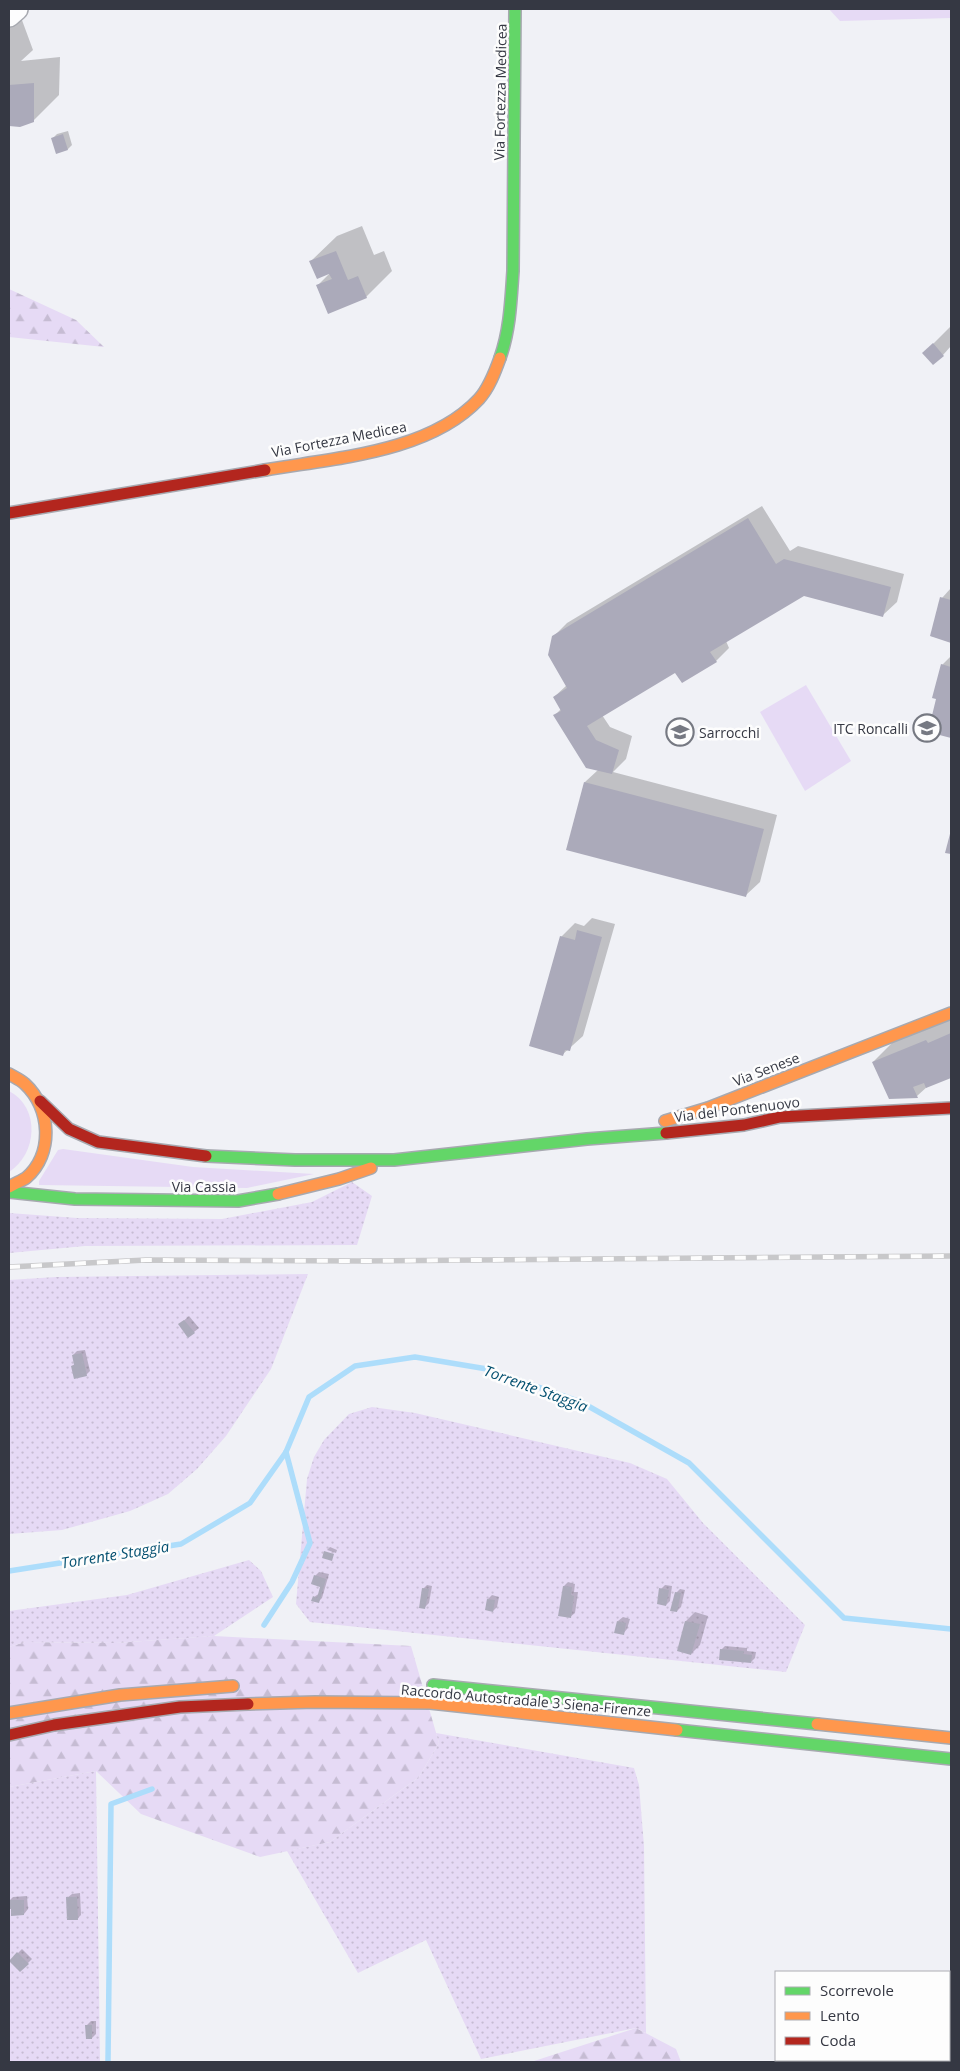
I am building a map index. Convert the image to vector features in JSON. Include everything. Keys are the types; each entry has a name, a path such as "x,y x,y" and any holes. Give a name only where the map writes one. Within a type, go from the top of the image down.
{"main road":[{"name":"Via Fortezza Medicea","path":"9,512 362,453 399,445 447,425 481,399 489,387 502,356 511,312 515,9"},
{"name":"Via Senese","path":"587,1139 692,1114 951,1013"},
{"name":"Via Cassia","path":"9,1074 30,1088 59,1121 84,1137 98,1142 208,1156 248,1159 394,1160 587,1139"},
{"path":"753,1113 776,1082"},
{"name":"Via Cassia","path":"9,1187 31,1172 42,1156 47,1138 46,1119 40,1101"},
{"name":"Via del Pontenuovo","path":"587,1139 721,1128 753,1113 780,1117 951,1108"},
{"name":"Via Cassia","path":"9,1192 75,1199 238,1201 285,1193 339,1179 394,1160"},
{"name":"Raccordo Autostradale 3 Siena-Firenze","path":"419,1685 542,1695 951,1738"},
{"path":"9,1713 45,1706 174,1688 240,1686"},
{"name":"Raccordo Autostradale 3 Siena-Firenze","path":"9,1735 54,1725 180,1708 315,1702 430,1703 951,1759"}],"street":[{"path":"9,16 17,9"}],"green space":[{"path":"829,9 951,9 951,18 840,21"},
{"path":"9,289 76,320 104,347 9,337"},
{"path":"806,685 851,761 805,791 760,712"},
{"path":"9,1091 26,1108 32,1131 30,1143 25,1154 9,1172"},
{"path":"63,1149 193,1167 314,1174 247,1188 39,1185 39,1181 58,1150"},
{"path":"352,1182 372,1196 357,1245 85,1246 9,1253 9,1213 77,1218 222,1219 312,1202"},
{"path":"308,1274 271,1369 226,1436 197,1469 168,1494 130,1511 62,1530 9,1534 9,1280 56,1277"},
{"path":"372,1407 415,1413 630,1463 667,1479 703,1523 805,1625 786,1672 310,1622 296,1604 307,1479 314,1457 324,1440 349,1414"},
{"path":"249,1560 261,1571 273,1597 214,1636 116,1643 25,1642 9,1647 9,1611 127,1595"},
{"path":"214,1636 411,1646 439,1743 419,1777 330,1842 260,1857 141,1814 96,1771 9,1787 9,1647 25,1642 116,1643"},
{"path":"436,1733 634,1768 639,1785 644,1846 646,2033 636,2028 481,2059 426,1940 358,1973 287,1851 330,1842 419,1777 439,1743"},
{"path":"96,1771 100,2062 9,2062 9,1787"},
{"path":"636,2028 676,2049 681,2062 531,2062"}],"building":[{"path":"34,83 34,122 20,127 9,126 9,85"},
{"path":"63,134 68,150 56,154 51,138"},
{"path":"336,251 348,280 358,276 367,298 328,314 316,285 332,279 329,274 317,279 309,261"},
{"path":"933,343 944,356 933,365 922,353"},
{"path":"748,518 776,564 784,559 891,587 883,617 804,596 710,652 717,662 682,683 675,673 587,726 596,740 619,750 612,774 586,768 553,715 561,711 553,697 567,688 548,655 552,636"},
{"path":"940,597 951,600 951,643 930,636"},
{"path":"941,664 951,667 951,738 928,732 936,699 932,698"},
{"path":"584,782 764,829 746,897 566,850"},
{"path":"951,830 951,854 945,853"},
{"path":"577,930 602,937 570,1051 565,1050 563,1056 529,1046 560,936 575,940"},
{"path":"951,1033 951,1078 926,1088 924,1083 913,1087 918,1098 889,1099 872,1062 926,1040 928,1043"},
{"path":"184,1320 195,1333 188,1338 178,1324"},
{"path":"82,1353 87,1376 74,1379 71,1366 74,1365 72,1355"},
{"path":"324,1551 334,1554 332,1561 322,1558"},
{"path":"314,1575 326,1579 319,1603 311,1601 313,1596 317,1598 320,1587 311,1584"},
{"path":"563,1586 572,1587 571,1595 574,1596 571,1618 558,1616"},
{"path":"422,1588 429,1589 425,1609 419,1608"},
{"path":"659,1588 669,1590 666,1606 657,1604"},
{"path":"675,1592 681,1593 677,1612 670,1611"},
{"path":"487,1599 495,1600 493,1612 485,1610"},
{"path":"617,1621 626,1623 624,1635 614,1633"},
{"path":"685,1621 700,1624 691,1655 677,1651"},
{"path":"720,1649 744,1651 743,1654 752,1655 751,1663 719,1660"},
{"path":"66,1897 77,1897 78,1920 67,1920"},
{"path":"9,1900 24,1900 24,1915 11,1916"},
{"path":"17,1952 29,1964 20,1972 9,1961"},
{"path":"85,2025 92,2025 92,2039 86,2039"}],"waterway":[{"name":"Torrente Staggia","path":"9,1571 181,1544 250,1503 286,1452 309,1397 355,1366 415,1357 487,1369 581,1402 689,1463 844,1618 951,1629"},
{"path":"264,1625 292,1582 310,1543 286,1452"},
{"path":"108,2062 111,1804 152,1789"}],"railway":[{"path":"9,1267 146,1260 363,1261 951,1256"}],"traffic: fast":[{"path":"500,358 508,326 513,271 515,9"},
{"path":"206,1156 295,1160 394,1160 587,1139 666,1133"},
{"path":"9,1192 75,1199 238,1201 278,1194"},
{"path":"433,1685 817,1724"},
{"path":"677,1730 951,1759"}],"traffic: slow":[{"path":"265,470 379,450 407,442 434,431 458,417 483,395 500,358"},
{"path":"665,1121 708,1108 951,1013"},
{"path":"9,1074 23,1083 34,1094 40,1105 46,1131 45,1144 35,1168 26,1178 9,1187"},
{"path":"278,1194 339,1179 371,1168"},
{"path":"9,1713 120,1695 233,1686"},
{"path":"248,1704 315,1702 430,1703 677,1730"},
{"path":"817,1724 951,1738"}],"traffic: jam":[{"path":"9,513 265,470"},
{"path":"40,1101 69,1129 98,1142 206,1156"},
{"path":"666,1133 744,1125 780,1117 951,1108"},
{"path":"9,1735 54,1725 180,1707 248,1704"}],"place":[{"name":"ITC Roncalli","path":"927,728"},
{"name":"Sarrocchi","path":"680,732"}]}
